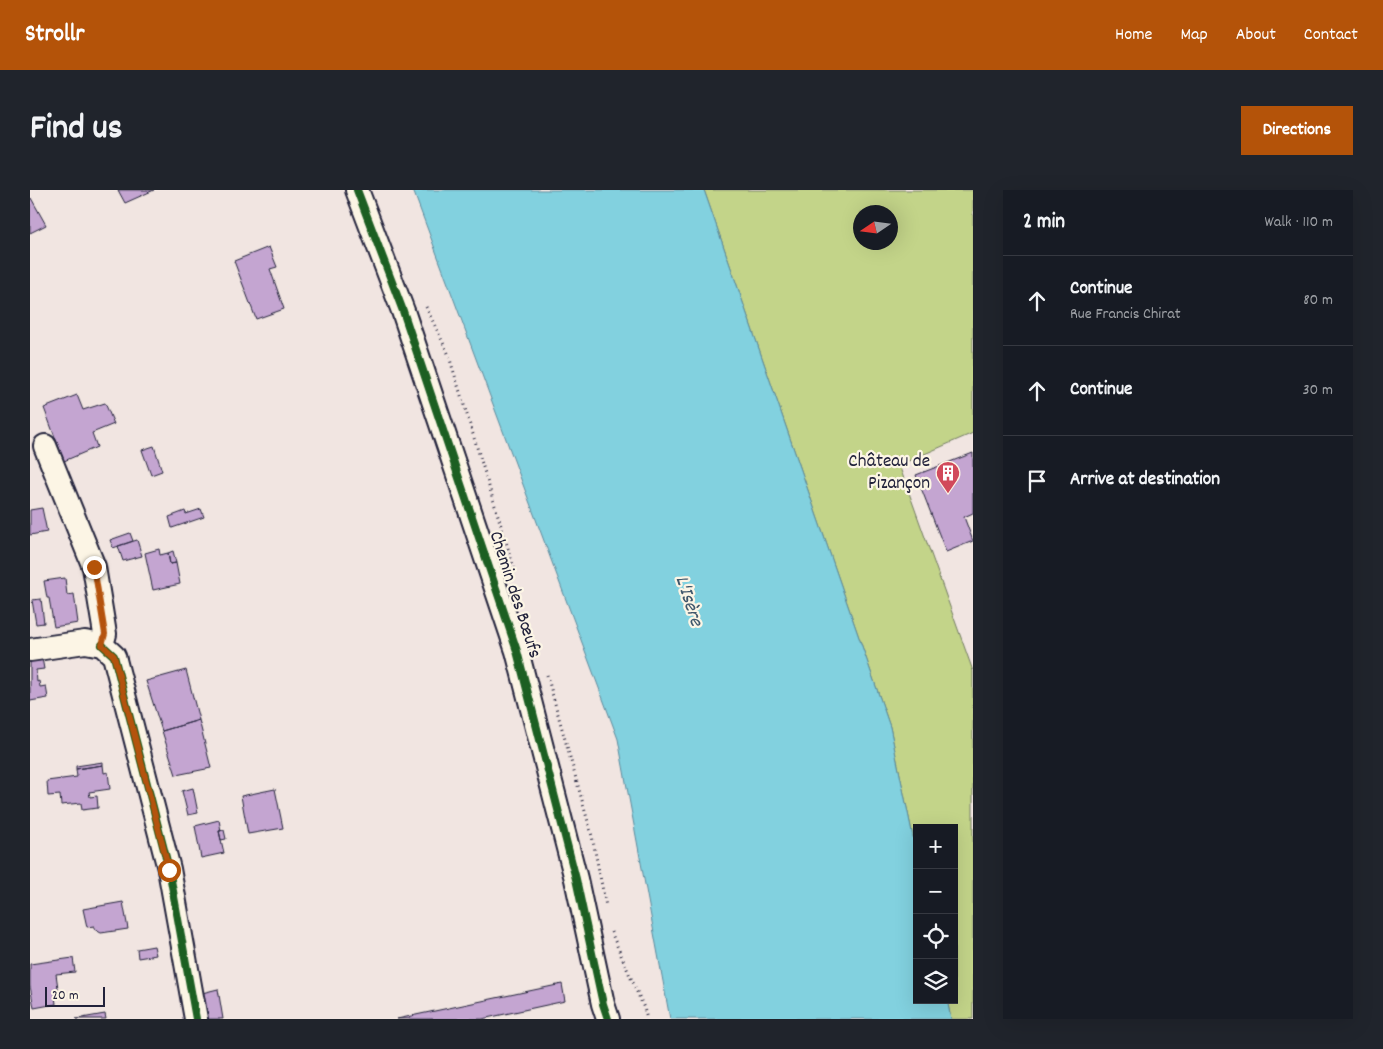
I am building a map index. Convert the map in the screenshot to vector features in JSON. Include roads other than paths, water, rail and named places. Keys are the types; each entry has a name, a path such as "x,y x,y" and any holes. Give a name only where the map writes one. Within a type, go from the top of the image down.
{"street":[{"name":"Chemin des Bœufs","path":"357,190 403,311 517,651 576,879 603,1004 608,1019"},
{"path":"45,446 94,567 105,634 102,645"},
{"path":"30,650 85,642 102,645 114,656 169,870 196,1019"}],"water":[{"name":"L'Isère","path":"413,190 704,190 890,727 913,837 913,1004 948,1004 951,1019 670,1019 618,739"}],"place":[{"name":"Château de Pizançon","path":"948,494"}]}
